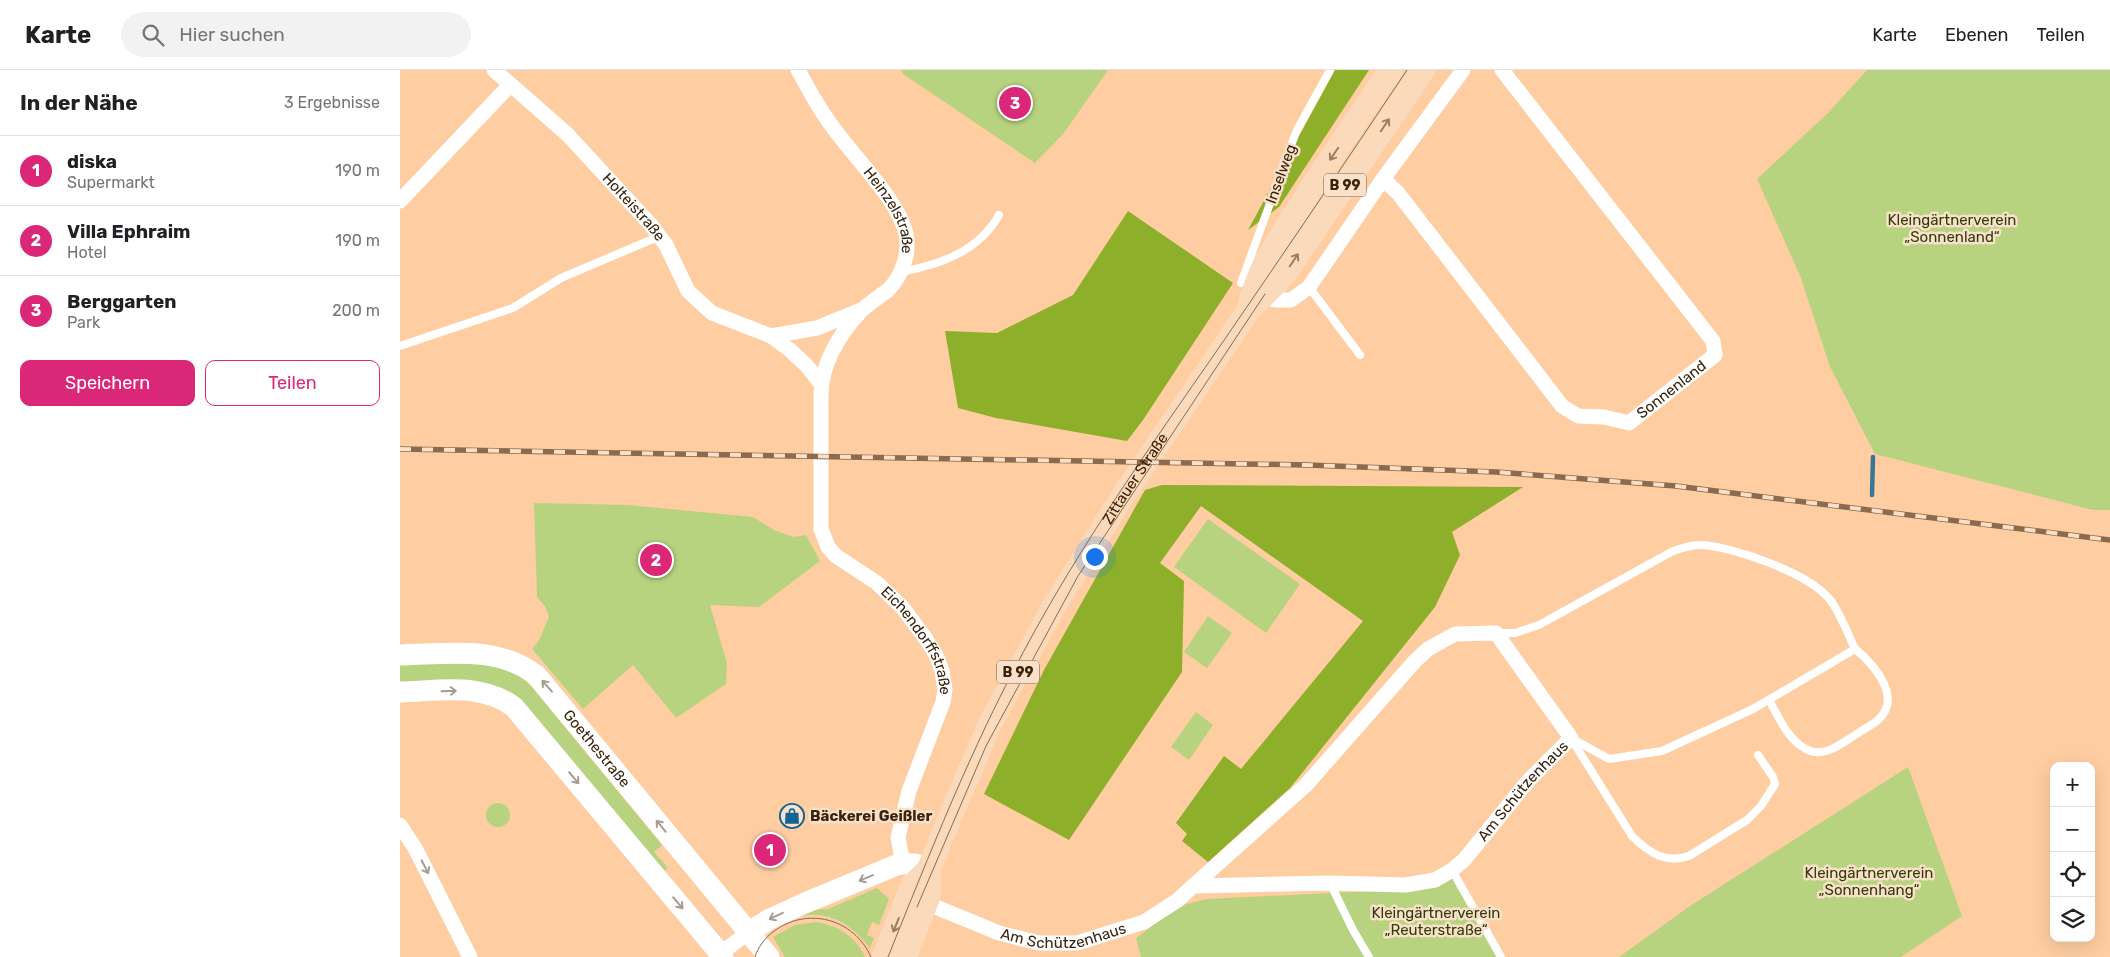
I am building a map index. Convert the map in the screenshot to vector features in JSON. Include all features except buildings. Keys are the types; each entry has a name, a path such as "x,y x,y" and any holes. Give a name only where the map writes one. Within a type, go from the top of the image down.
{"main road":[{"name":"Zittauer Straße","path":"884,957 912,886 928,869 990,724 1053,608 1130,486 1161,441 1251,296 1266,260 1316,181 1391,70"},
{"name":"Zittauer Straße","path":"1251,296 1284,275 1423,70"},
{"name":"Zittauer Straße","path":"905,957 929,895 928,869"}],"street":[{"name":"Holteistraße","path":"494,70 568,134 651,225 666,245 688,291 712,313 771,336 807,366 821,384"},
{"name":"Heinzelstraße","path":"798,70 815,101 837,134 893,206 906,233 907,247 901,272 888,290 861,310 839,338 826,367 821,384 821,405"},
{"path":"1251,296 1274,300 1291,300 1309,288 1383,179 1463,70"},
{"name":"Sonnenland","path":"1383,179 1398,193 1562,406 1578,416 1604,417 1630,424 1715,355 1713,341 1502,70"},
{"path":"400,202 510,85"},
{"path":"771,336 817,328 861,310"},
{"name":"Eichendorffstraße","path":"821,405 821,529 828,547 836,556 877,582 903,608 928,642 937,657 942,671 945,690 943,702 910,791 898,837 903,864"},
{"name":"Am Schützenhaus","path":"926,903 1000,933 1039,943 1078,943 1144,922 1178,900 1193,886 1306,785 1415,661 1428,649 1455,634 1496,633 1571,738 1528,781 1464,860 1452,870 1425,883 1405,885 1330,883 1193,886"},
{"name":"Goethestraße","path":"400,655 481,653 508,659 525,666 536,675 544,682 769,957"},
{"path":"400,692 481,691 503,699 514,707 720,956 749,932 770,919 805,903 903,864 915,864 928,869"},
{"path":"400,825 415,848 470,957"}],"lane":[{"name":"Inselweg","path":"1251,296 1296,132 1330,70"},
{"path":"901,272 944,262 968,249 993,226 999,215"},
{"path":"400,346 512,308 561,278 660,236"},
{"path":"1309,288 1360,355"},
{"path":"1496,633 1515,633 1539,625 1683,547 1700,544 1731,549 1798,576 1814,585 1831,600 1855,650 1871,664 1883,680 1888,695 1886,707 1878,720 1837,747 1818,752 1806,749 1793,739 1769,700"},
{"path":"1571,738 1609,759 1662,751 1731,720 1855,650"},
{"path":"1571,738 1632,836 1642,846 1667,859 1679,859 1689,856 1741,825 1753,815 1775,784 1773,777 1758,755"},
{"path":"1452,870 1501,957"},
{"path":"1330,883 1353,930 1369,957"}],"green space":[{"path":"901,70 1108,70 1064,133 1035,163 903,74"},
{"path":"1335,70 1369,70 1279,207 1248,230"},
{"name":"Kleingärtnerverein „Sonnenland“","path":"1867,70 2110,70 2110,510 2093,510 1875,454 1830,367 1801,278 1757,179 1828,113"},
{"path":"1128,211 1233,283 1143,420 1127,441 996,418 958,408 945,331 997,333 1073,295"},
{"path":"1162,485 1523,487 1452,532 1460,555 1435,607 1290,788 1208,862 1182,841 1187,834 1176,823 1224,756 1241,769 1363,621 1201,506 1160,563 1184,581 1182,672 1069,840 984,794 1044,670 1145,490"},
{"path":"534,503 628,505 753,517 776,531 794,537 806,535 820,561 759,607 710,605 727,663 726,684 676,718 633,665 583,709 532,649 540,639 549,617 545,606 537,597"},
{"path":"1208,519 1300,584 1266,633 1174,567"},
{"path":"1208,616 1232,633 1207,668 1184,652"},
{"path":"482,662 508,670 521,677 531,686 662,845 654,852 668,868 660,875 518,705 400,688 400,665"},
{"path":"1196,712 1213,725 1189,760 1171,747"},
{"name":"Kleingärtnerverein „Sonnenhang“","path":"1908,767 1962,916 1901,957 1619,957 1690,906"},
{"path":"498,803 507,806 510,815 507,824 498,827 489,824 486,815 489,806"},
{"name":"Kleingärtnerverein „Reuterstraße“","path":"1454,877 1500,957 1141,957 1136,938 1179,906 1207,899 1413,889"},
{"path":"877,888 889,899 879,925 872,922 867,935 874,938 870,948 854,931 837,920 818,915 795,917 813,910 828,909"},
{"path":"816,922 832,926 845,933 857,944 865,957 785,957 773,937 795,925"}],"waterway":[{"path":"1872,495 1873,457"}],"tram line":[{"path":"888,957 936,840 987,724 1005,686 1069,572 1117,496 1407,70"},
{"path":"917,907 986,746 1078,576 1265,294"},
{"path":"755,957 762,943 773,932 786,924 800,919 814,918 828,920 841,925 853,933 871,957"}],"railway":[{"path":"400,449 1307,465 1496,472 1676,486 2110,540"}],"place":[{"name":"Berggarten","path":"1015,103"},
{"name":"Villa Ephraim","path":"656,560"},
{"name":"Bäckerei Geißler","path":"792,816"},
{"name":"diska","path":"770,850"}]}
